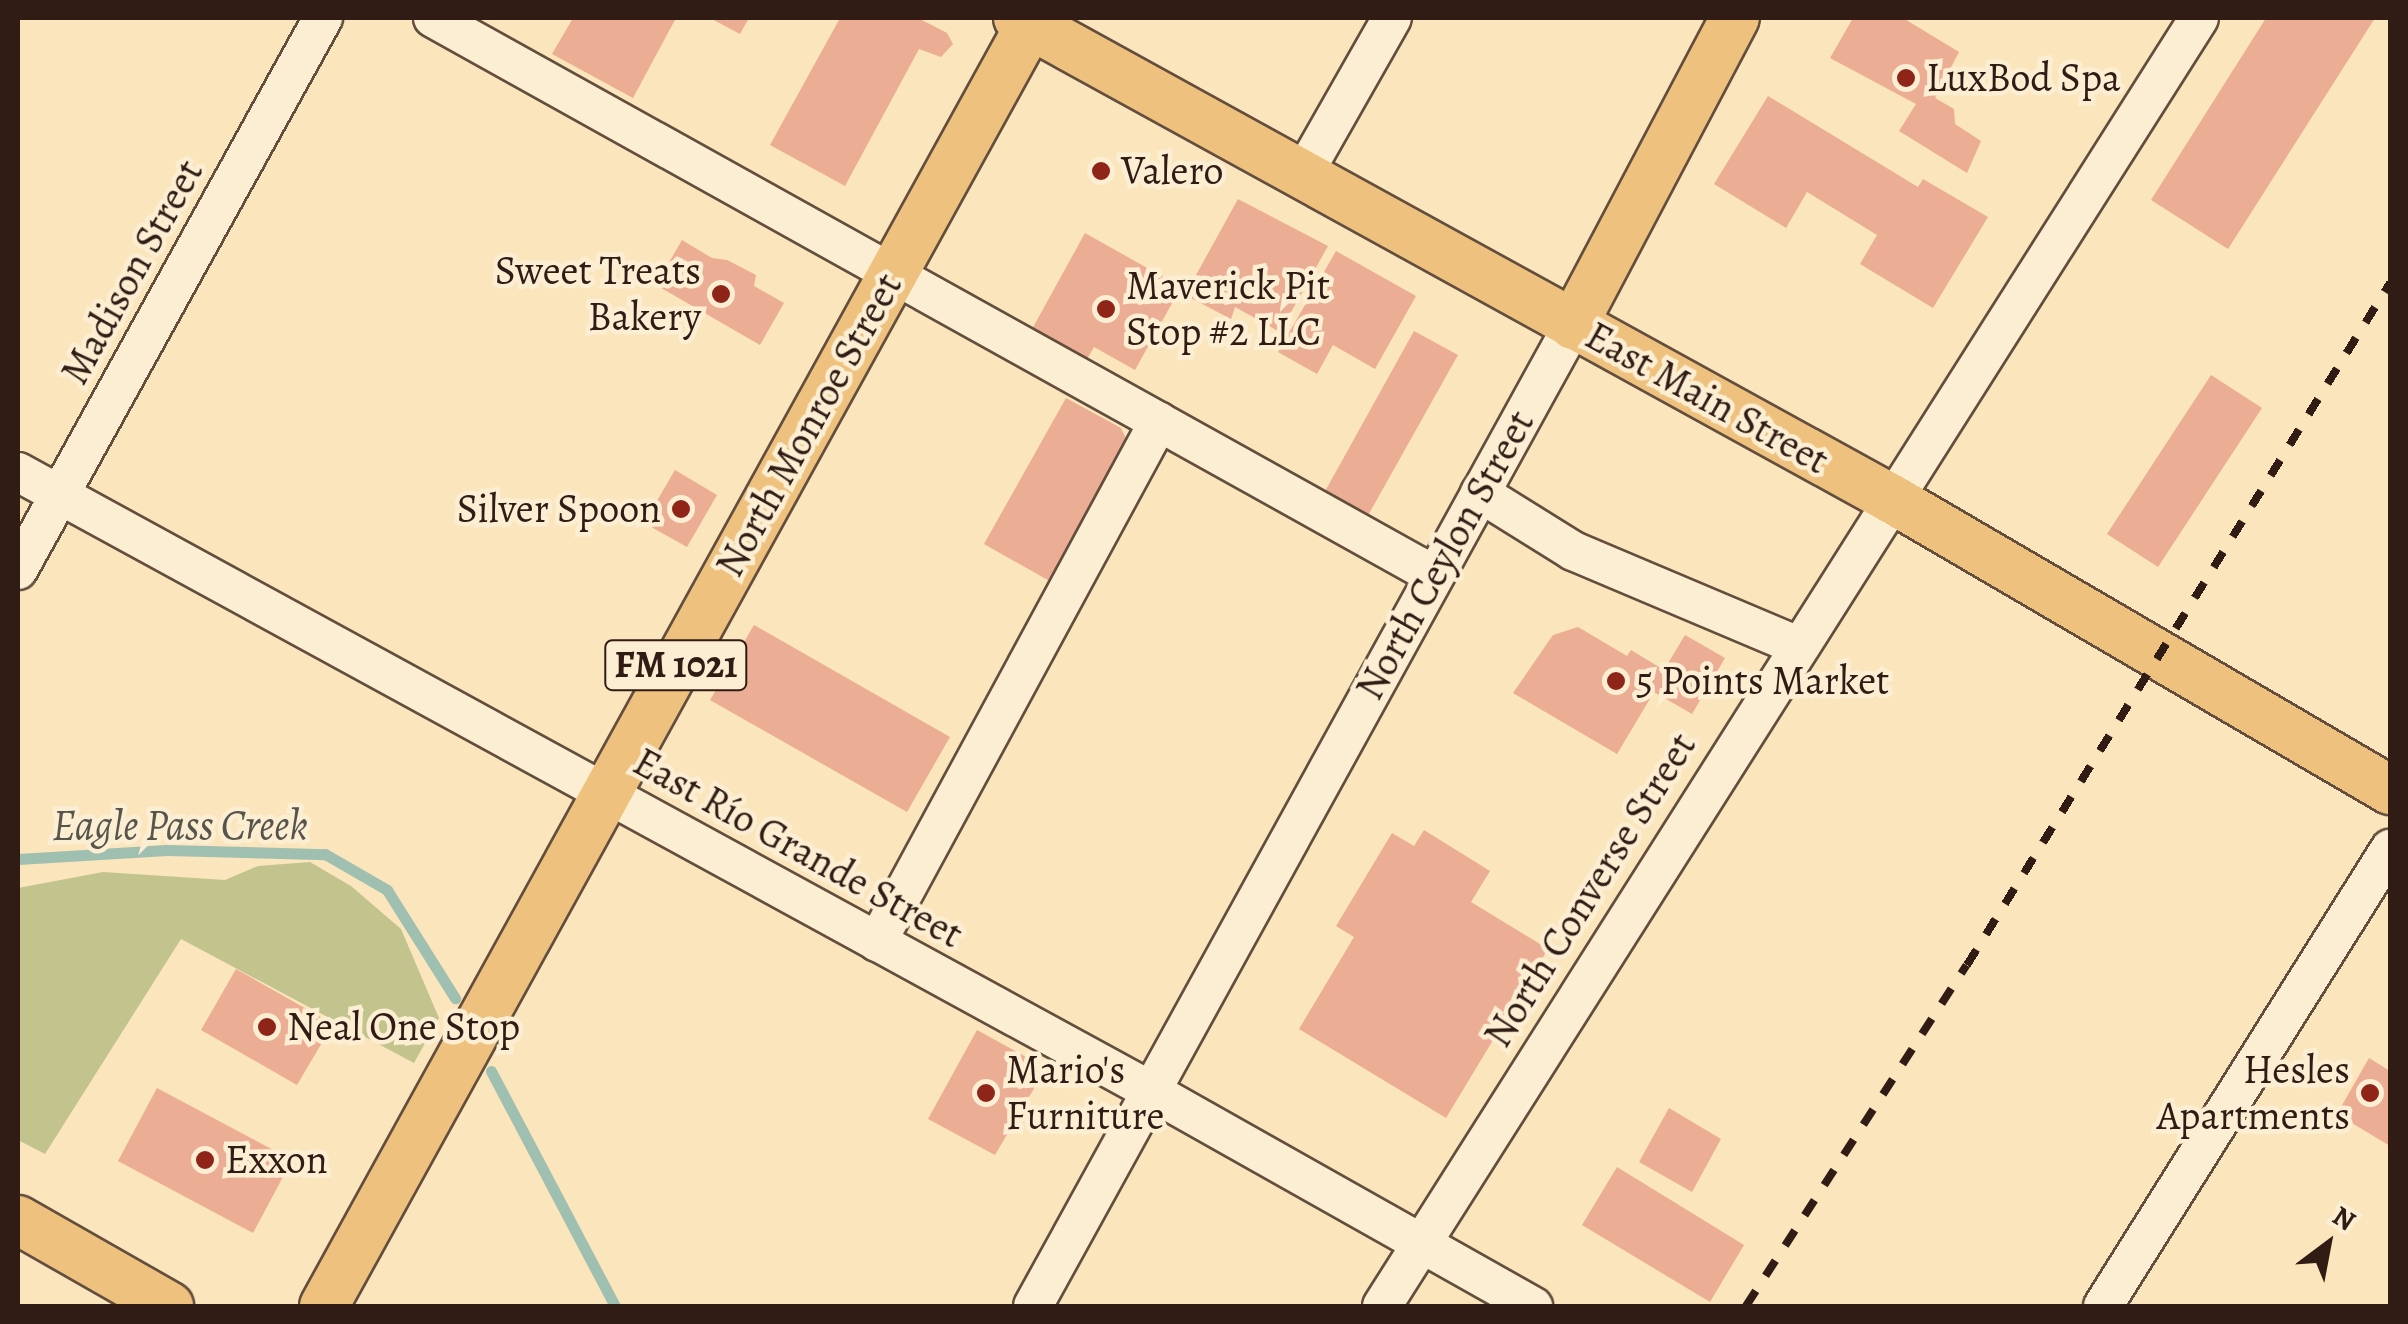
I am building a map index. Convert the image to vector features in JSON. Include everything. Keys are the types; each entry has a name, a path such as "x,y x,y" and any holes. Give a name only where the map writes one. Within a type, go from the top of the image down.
{"main road":[{"name":"North Ceylon Street","path":"1573,325 1735,18"},
{"name":"North Monroe Street","path":"324,1306 893,274 1028,20"},
{"name":"East Main Street","path":"1028,20 1301,178 1892,500 2390,790"},
{"path":"27,1225 109,1306"},
{"path":"27,1225 169,1306"}],"street":[{"name":"Madison Street","path":"18,570 323,18"},
{"path":"434,18 1434,575"},
{"path":"1301,178 1392,18"},
{"name":"North Converse Street","path":"1382,1306 2200,18"},
{"name":"North Ceylon Street","path":"1033,1306 1573,325"},
{"path":"877,942 1158,421"},
{"name":"East Río Grande Street","path":"18,472 1149,1090 1534,1306"},
{"path":"1480,493 1573,551 1798,646"},
{"path":"2103,1306 2390,849"}],"green space":[{"path":"310,862 351,886 401,929 439,1018 414,1063 181,939 45,1154 18,1140 18,888 103,872 225,880 258,866"}],"building":[{"path":"573,18 676,18 633,98 552,54"},
{"path":"710,18 749,18 740,34"},
{"path":"840,18 918,18 947,33 953,44 941,57 919,49 845,186 770,145"},
{"name":"LuxBod Spa","path":"1853,18 1903,18 1959,52 1935,98 1954,109 1955,124 1981,141 1967,173 1899,131 1916,104 1830,58"},
{"path":"2266,18 2375,18 2228,249 2151,200"},
{"path":"1768,96 1918,187 1923,179 1988,217 1933,308 1860,264 1877,235 1807,192 1786,228 1714,184"},
{"path":"1238,199 1328,246 1280,332 1235,307 1231,319 1185,295"},
{"name":"Maverick Pit Stop #2 LLC","path":"1085,233 1181,287 1135,370 1094,347 1086,361 1031,331"},
{"name":"Sweet Treats Bakery","path":"682,240 712,258 727,260 756,275 754,286 784,303 760,345 656,285"},
{"path":"1336,251 1416,296 1375,369 1333,345 1317,374 1278,352"},
{"path":"1414,331 1458,355 1366,519 1323,495"},
{"path":"2211,375 2262,408 2158,567 2107,534"},
{"path":"1066,398 1121,428 1130,447 1053,583 984,544"},
{"name":"Silver Spoon","path":"675,470 717,495 687,547 644,523"},
{"path":"754,625 950,737 907,812 710,700"},
{"name":"5 Points Market","path":"1578,627 1627,656 1631,650 1664,670 1685,635 1725,658 1692,714 1654,692 1617,754 1513,693 1553,635"},
{"path":"1424,830 1490,871 1471,902 1548,949 1446,1118 1299,1029 1354,937 1336,926 1392,833 1414,846"},
{"name":"Neal One Stop","path":"236,969 333,1024 297,1085 201,1030"},
{"name":"Mario's Furniture","path":"977,1030 1046,1068 995,1155 928,1119"},
{"name":"Hesles Apartments","path":"2369,1058 2390,1071 2390,1146 2337,1114"},
{"name":"Exxon","path":"157,1088 292,1160 253,1233 118,1161"},
{"path":"1669,1108 1721,1139 1692,1192 1639,1162"},
{"path":"1617,1167 1744,1245 1710,1302 1582,1225"}],"waterway":[{"name":"Eagle Pass Creek","path":"18,859 167,850 325,854 387,890 455,998"},
{"name":"Eagle Pass Creek","path":"491,1071 615,1306"}],"railway":[{"path":"1746,1306 1967,965 2390,283"}],"place":[{"name":"LuxBod Spa","path":"1906,78"},
{"name":"Valero","path":"1101,171"},
{"name":"Sweet Treats Bakery","path":"721,294"},
{"name":"Maverick Pit Stop #2 LLC","path":"1106,309"},
{"name":"Silver Spoon","path":"681,509"},
{"name":"5 Points Market","path":"1616,681"},
{"name":"Neal One Stop","path":"267,1027"},
{"name":"Mario's Furniture","path":"986,1093"},
{"name":"Hesles Apartments","path":"2370,1093"},
{"name":"Exxon","path":"205,1160"}]}
